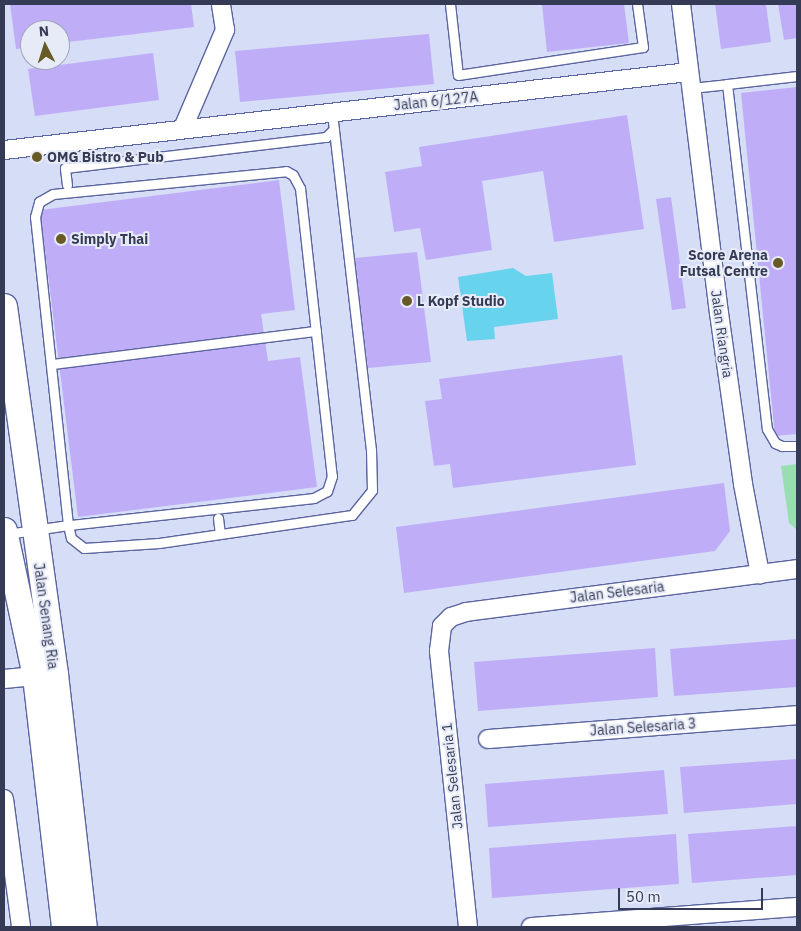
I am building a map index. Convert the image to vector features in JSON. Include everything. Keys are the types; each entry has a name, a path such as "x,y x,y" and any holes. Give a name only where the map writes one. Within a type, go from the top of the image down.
{"street":[{"path":"183,128 225,30 221,4"},
{"name":"Jalan Riangria","path":"681,4 740,465 760,574"},
{"name":"Jalan 6/127A","path":"4,150 183,128 333,121 690,80"},
{"name":"Jalan Senang Ria","path":"4,306 34,531 64,927"},
{"name":"Jalan Senang Ria","path":"4,530 45,675 84,927"},
{"name":"Jalan Selesaria","path":"442,626 451,617 466,612 797,569"},
{"name":"Jalan Selesaria 1","path":"442,626 439,651 468,927"},
{"path":"4,679 45,675"},
{"name":"Jalan Selesaria 3","path":"488,739 797,715"},
{"path":"4,799 9,878 21,927"},
{"path":"531,927 797,907"}],"lane":[{"path":"450,4 458,75 642,47 637,4"},
{"path":"690,80 727,84 797,76"},
{"path":"727,84 767,429 775,443 797,446"},
{"path":"67,184 65,168 326,137 333,121"},
{"path":"4,534 68,525 321,496 331,484 332,476 300,188 293,175 286,171 53,194 39,202 35,217 53,364 68,525 76,544 92,548 220,534 352,515 372,490 371,450 333,121"},
{"path":"53,364 316,331"},
{"path":"218,518 220,534"}],"green space":[{"path":"797,464 797,530 789,523 781,466"}],"water":[{"path":"513,268 526,276 552,273 558,319 494,327 495,339 467,341 458,277"}],"building":[{"path":"10,4 191,4 194,27 70,42 70,20 20,20 20,48 16,49"},
{"path":"542,4 624,4 629,43 547,52"},
{"path":"715,4 766,4 771,42 721,49"},
{"path":"778,4 797,4 797,38 784,40"},
{"path":"429,34 434,84 240,102 235,51"},
{"path":"153,53 159,100 35,116 28,70 70,70 70,64"},
{"name":"Score Arena Futsal Centre","path":"797,87 797,434 775,436 741,93"},
{"path":"627,115 644,229 554,242 543,171 482,181 492,250 426,260 420,228 394,232 385,172 422,166 419,147"},
{"path":"279,180 295,310 261,314 268,361 300,357 317,487 78,517 40,210"},
{"path":"671,197 686,308 672,310 656,199"},
{"path":"417,252 431,362 368,368 355,258"},
{"path":"622,355 636,465 453,488 450,464 434,466 425,401 442,399 439,379"},
{"path":"724,483 730,531 715,551 404,593 396,527"},
{"path":"797,639 797,687 674,696 670,649"},
{"path":"655,648 658,697 478,711 474,662"},
{"path":"797,759 797,804 684,813 680,767"},
{"path":"664,770 668,814 488,827 485,784"},
{"path":"797,826 797,875 692,883 688,834"},
{"path":"676,834 679,884 492,898 489,848"}],"place":[{"name":"OMG Bistro & Pub","path":"37,157"},
{"name":"Simply Thai","path":"61,239"},
{"name":"Score Arena Futsal Centre","path":"778,263"},
{"name":"L Kopf Studio","path":"407,301"}]}
